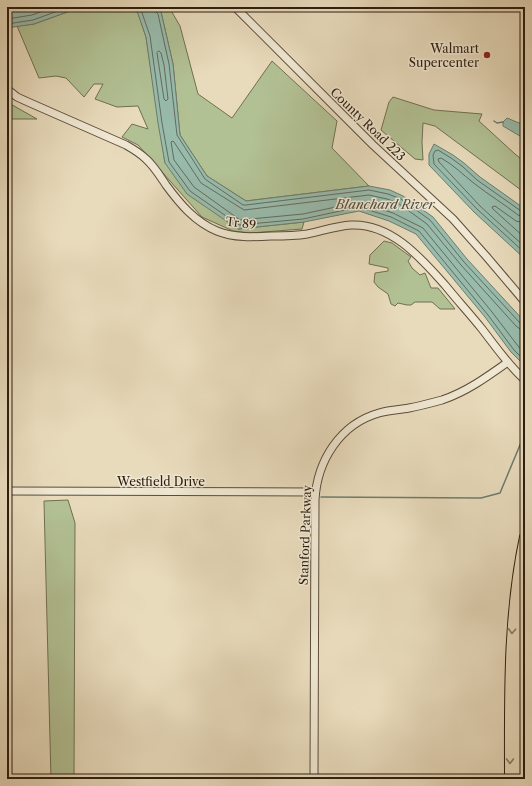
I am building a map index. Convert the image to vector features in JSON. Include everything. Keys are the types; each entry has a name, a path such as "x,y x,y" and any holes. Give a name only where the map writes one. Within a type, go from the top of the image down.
{"highway":[{"path":"510,779 513,618 518,573 525,537"},
{"path":"519,779 520,640 525,583"}],"street":[{"name":"County Road 223","path":"235,7 373,145 453,219 525,302"},
{"name":"Tr 89","path":"7,88 17,97 120,142 137,151 155,168 179,202 190,214 200,222 218,231 228,234 252,237 289,236 351,225 367,226 398,240 418,256 432,271 508,362 525,380"},
{"name":"Stanford Parkway","path":"314,779 315,492 318,476 328,452 338,439 357,423 372,415 421,406 444,399 478,383 508,362"},
{"name":"Westfield Drive","path":"7,491 315,492"}],"shaded area":[{"path":"81,7 136,7 146,37 165,163 238,229 304,222 302,229 250,233 233,231 202,217 138,145 122,137 132,124 148,129 138,106 117,107 95,99 103,84 94,84 84,97 66,78 56,76 39,78 17,26 34,24"},
{"path":"156,7 169,7 180,26 198,94 232,118 272,61 337,121 332,148 369,186 246,201 207,176 180,135 173,64 161,12"},
{"path":"393,97 434,110 482,114 479,121 525,162 525,193 435,126 423,123 423,160 415,159 381,130 389,102"},
{"path":"7,102 37,119 7,119"},
{"path":"384,241 392,243 411,257 408,261 412,268 420,275 425,273 431,288 438,288 455,309 440,309 432,302 415,302 411,305 398,303 395,306 391,304 388,294 374,282 375,273 388,271 388,268 369,264 370,255"},
{"path":"68,500 75,523 74,779 51,779 44,501"}],"water":[{"path":"7,7 81,7 34,24 7,28"},
{"name":"Blanchard River","path":"134,7 156,7 161,12 173,64 180,135 207,176 246,201 369,186 390,190 403,196 433,217 467,259 525,322 525,366 511,352 485,317 416,234 389,221 359,211 304,222 238,229 187,194 165,163 146,37 136,8"},
{"path":"507,118 519,123 525,122 525,139 503,126 503,122"},
{"path":"434,144 453,155 480,177 525,209 525,259 474,212 429,165 429,154"}],"waterway":[{"path":"494,121 497,123 503,122"},
{"path":"321,497 481,498 500,493 525,433"}],"place":[{"name":"Walmart Supercenter","path":"487,55"}]}
